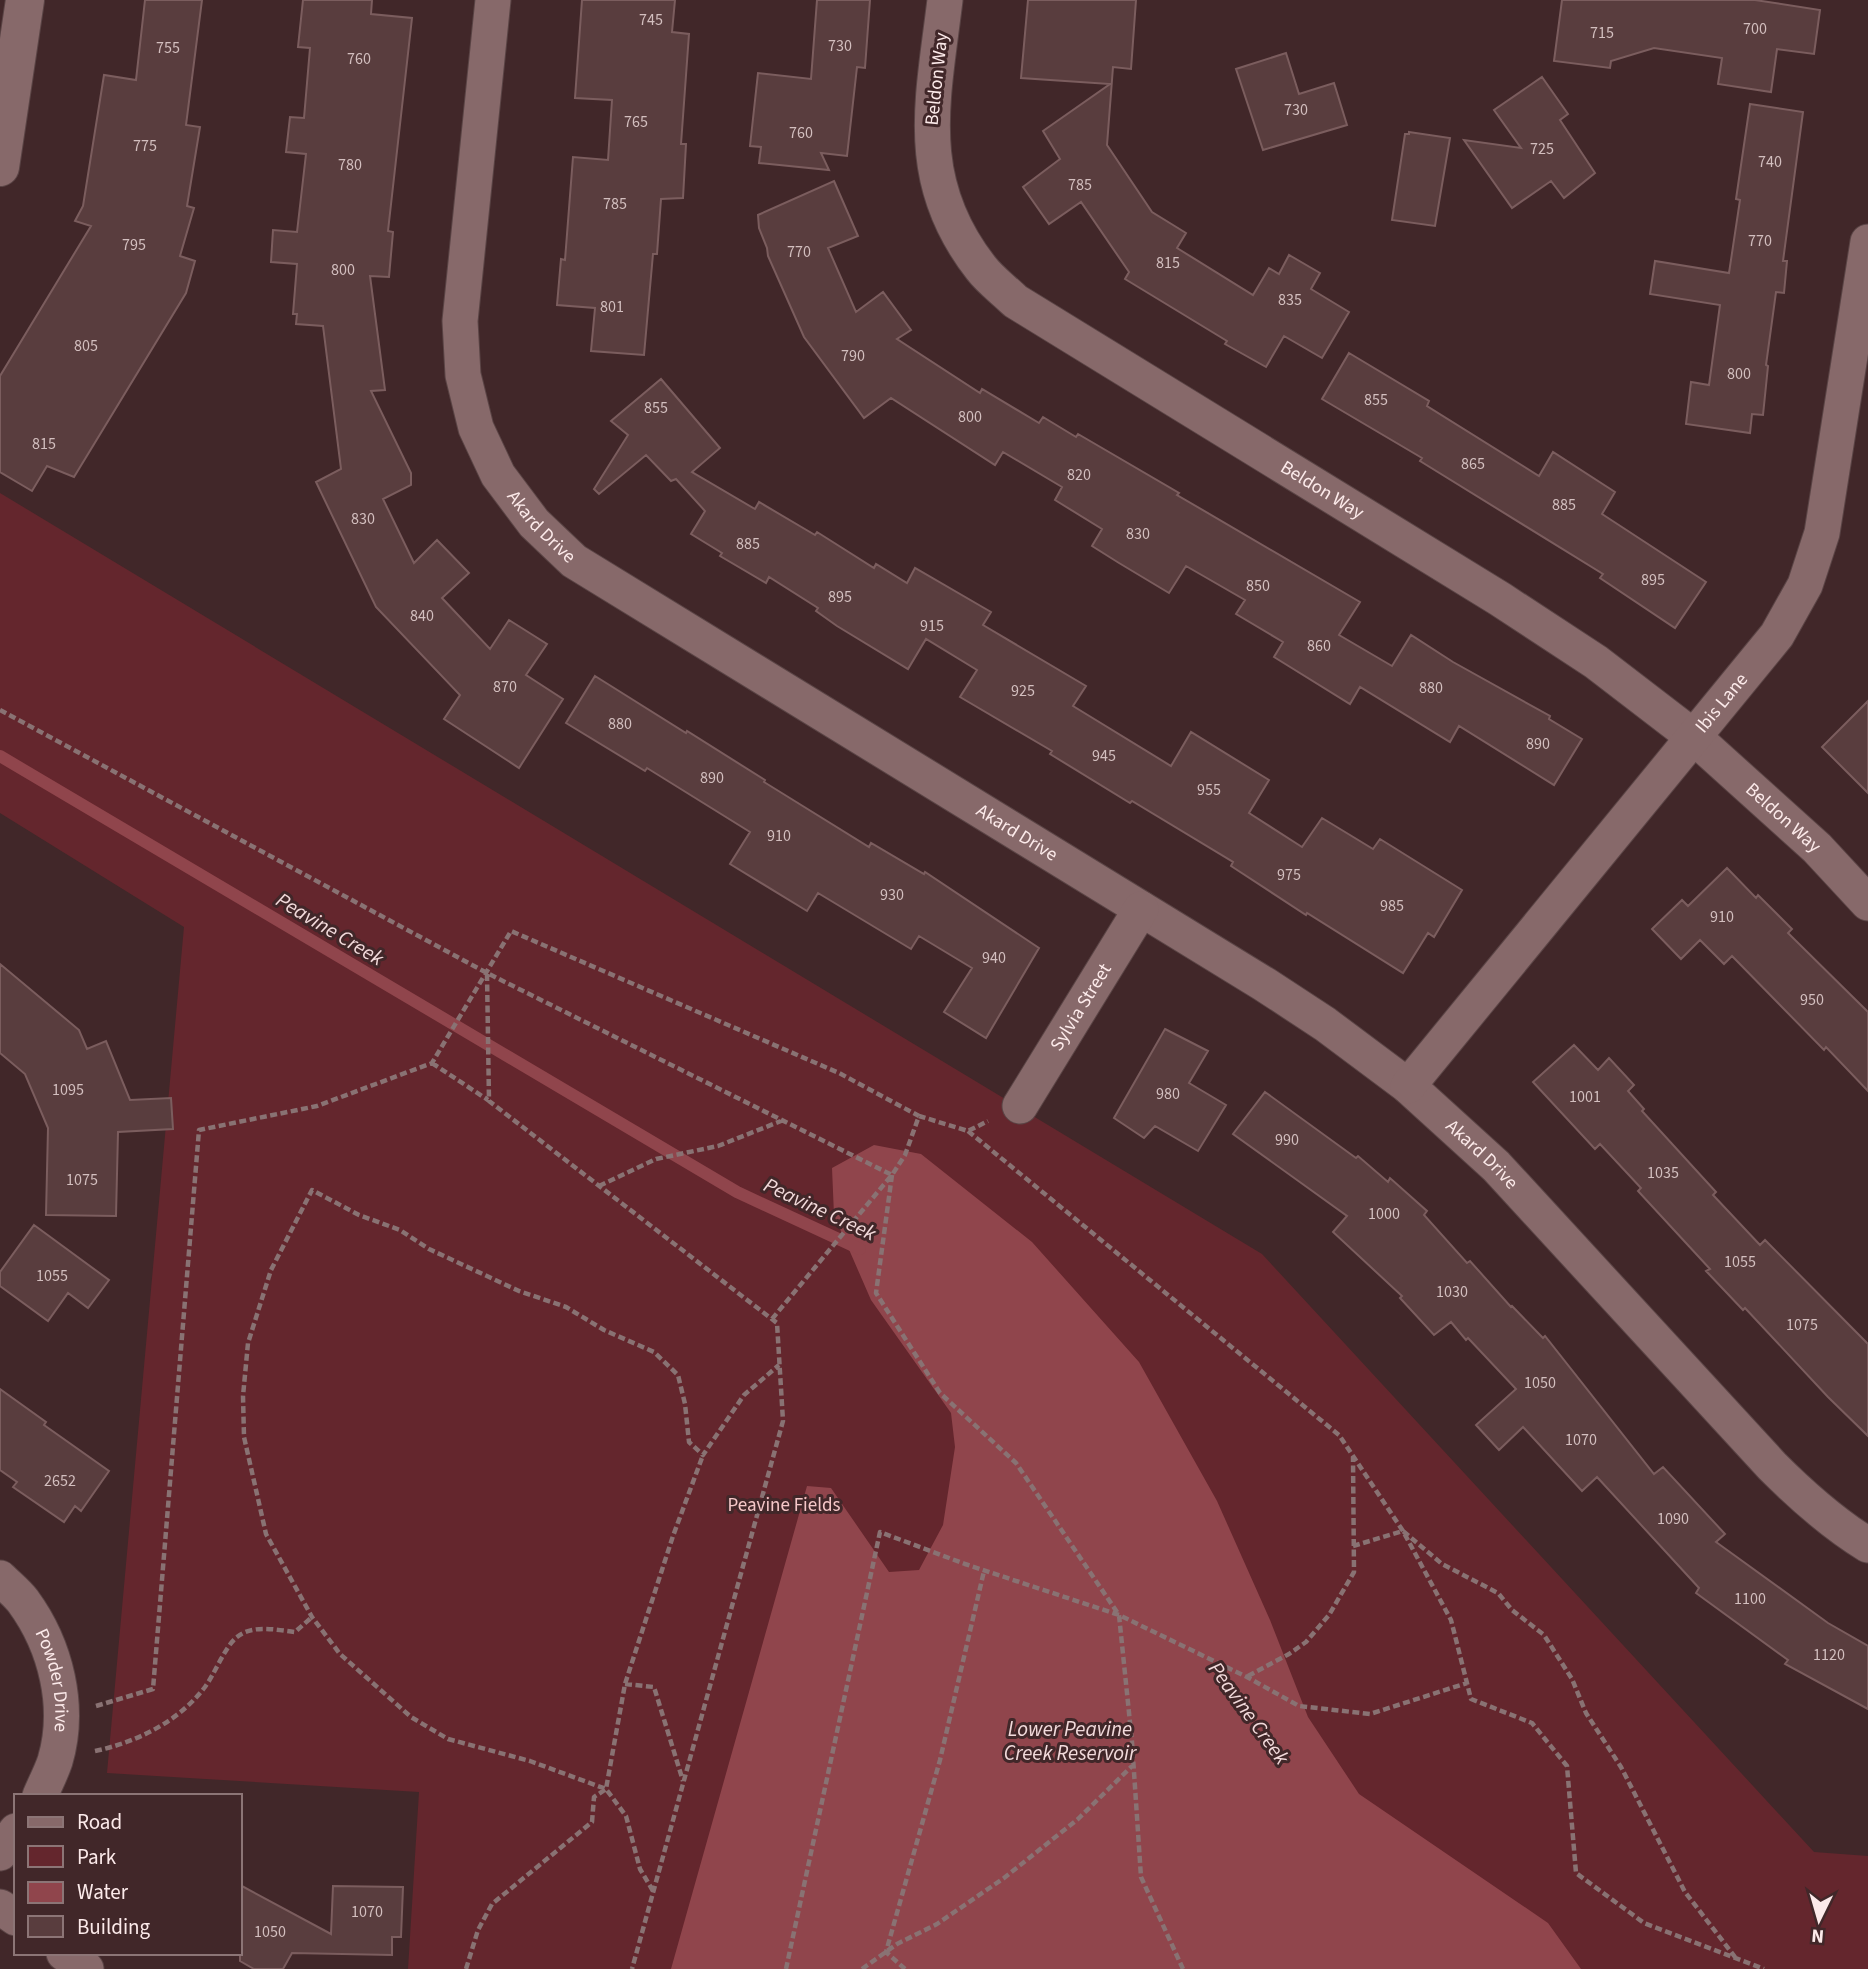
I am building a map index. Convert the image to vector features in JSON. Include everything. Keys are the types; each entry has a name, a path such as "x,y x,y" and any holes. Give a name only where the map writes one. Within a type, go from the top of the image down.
{"street":[{"path":"0,167 25,0"},
{"name":"Akard Drive","path":"493,0 460,321 463,374 476,428 498,475 534,523 575,561 1315,1017 1408,1086 1496,1166 1772,1466 1809,1501 1847,1532 1868,1545"},
{"name":"Beldon Way","path":"945,0 932,111 931,149 940,194 958,234 982,269 1015,301 1500,599 1596,662 1695,738 1817,848 1868,903"},
{"name":"Ibis Lane","path":"1408,1086 1777,635 1805,584 1822,533 1858,360 1868,242"},
{"name":"Sylvia Street","path":"1020,1106 1141,909"},
{"name":"Powder Drive","path":"0,1578 22,1600 46,1638 58,1676 62,1717 55,1759 41,1794"},
{"path":"0,1853 14,1834"},
{"path":"67,1955 86,1969"}],"path":[{"path":"0,710 487,973 892,1175"},
{"path":"62,1717 153,1689 199,1130 317,1106 432,1063 511,931 839,1073 919,1116 968,1130 1339,1435 1403,1531 1451,1620 1471,1699 1532,1723 1567,1766 1576,1873 1644,1923 1764,1969"},
{"path":"487,973 489,1101"},
{"path":"432,1063 489,1101 777,1323 783,1421 632,1969"},
{"path":"968,1130 1020,1106"},
{"path":"772,1319 892,1175 905,1156 919,1116"},
{"path":"599,1186 656,1159 718,1146 782,1121"},
{"path":"892,1175 876,1293 940,1393 1016,1463 1119,1615 1141,1877 1183,1969"},
{"path":"653,1891 639,1869 626,1816 606,1789 530,1761 448,1739 411,1717 340,1654 312,1617 266,1534 244,1437 243,1395 248,1343 271,1270 312,1190 359,1215 400,1230 429,1249 519,1291 566,1307 604,1330 654,1352 678,1375 685,1404 689,1442 703,1455"},
{"path":"466,1969 478,1930 492,1904 592,1822 594,1797 606,1789 625,1684 669,1548 703,1455 744,1395 779,1365"},
{"path":"1247,1677 1306,1642 1329,1615 1354,1572 1353,1456"},
{"path":"1353,1546 1403,1531"},
{"path":"1403,1531 1442,1564 1498,1593 1512,1610 1544,1635 1572,1679 1586,1713 1621,1767 1685,1892 1736,1959"},
{"path":"786,1969 880,1532 985,1571 1119,1615 1247,1677 1299,1706 1370,1714 1467,1683"},
{"path":"886,1952 937,1773 985,1571"},
{"path":"55,1759 122,1745 150,1732 176,1715 205,1688 236,1637 256,1629 295,1632 312,1617"},
{"path":"625,1684 654,1687 683,1782"},
{"path":"862,1969 886,1952 937,1924 1004,1878 1078,1819 1133,1765"},
{"path":"886,1952 905,1969"}],"green space":[{"name":"Peavine Fields","path":"0,493 1262,1254 1814,1852 1868,1856 1868,1969 408,1969 419,1792 107,1773 184,927 0,813"}],"water":[{"name":"Lower Peavine Creek Reservoir","path":"874,1145 921,1154 1032,1242 1139,1362 1217,1501 1270,1620 1308,1717 1359,1794 1548,1923 1581,1969 671,1969 807,1486 831,1488 889,1572 919,1570 943,1525 955,1447 951,1413 871,1300 834,1215 832,1168"}],"building":[{"path":"145,0 202,0 186,125 200,127 187,206 194,208 180,256 195,261 186,293 74,477 47,466 32,491 0,472 0,376 91,226 75,221 83,206 104,75 136,80"},
{"path":"303,0 372,0 371,14 412,18 388,231 393,232 389,277 370,276 385,390 371,391 411,473 411,485 383,499 414,563 437,540 469,573 442,598 490,649 509,620 547,644 526,675 563,699 519,768 444,719 460,695 376,607 316,482 341,469 323,326 296,324 297,314 293,314 297,264 271,262 273,230 297,232 306,154 286,152 290,117 304,118 310,48 298,47"},
{"path":"582,0 675,0 672,32 689,34 681,144 686,144 683,198 661,199 644,355 591,351 595,308 557,305 561,259 565,260 573,157 608,160 612,100 575,98"},
{"path":"817,0 870,0 865,68 857,67 847,156 821,153 829,170 759,163 761,147 750,146 758,73 811,79"},
{"path":"1028,0 1136,0 1131,69 1113,67 1107,145 1152,212 1186,233 1177,248 1253,295 1269,268 1279,274 1289,255 1320,273 1311,289 1349,312 1322,358 1284,336 1266,367 1225,344 1227,341 1125,279 1129,272 1081,202 1049,224 1023,187 1060,159 1043,131 1110,84 1021,78"},
{"path":"1562,0 1755,0 1820,10 1814,54 1777,49 1771,92 1718,84 1722,58 1654,48 1611,61 1610,68 1554,61"},
{"path":"1286,53 1299,94 1334,83 1347,125 1263,150 1236,69"},
{"path":"1542,77 1568,114 1560,120 1595,173 1564,198 1551,181 1512,208 1464,140 1521,148 1494,110"},
{"path":"1750,104 1803,112 1783,261 1787,261 1784,293 1776,292 1766,365 1763,415 1752,414 1750,433 1686,424 1691,382 1709,385 1720,305 1650,294 1655,261 1729,273 1740,200 1736,199"},
{"path":"1409,132 1450,138 1435,226 1392,220 1405,134"},
{"path":"834,181 858,236 828,248 856,312 883,292 911,330 897,339 980,393 982,389 1039,423 1043,417 1076,437 1078,434 1360,602 1339,635 1392,666 1411,635 1453,662 1550,716 1549,719 1582,739 1554,785 1459,726 1450,742 1360,687 1350,704 1274,657 1283,642 1236,614 1245,600 1186,566 1169,593 1092,546 1102,529 1055,500 1062,487 1003,452 995,465 891,398 864,418 804,337 768,256 759,228 758,215"},
{"path":"1349,353 1429,401 1427,406 1539,476 1553,452 1615,492 1602,514 1706,582 1675,628 1600,578 1603,574 1420,461 1422,458 1322,399"},
{"path":"661,379 720,448 692,472 755,509 759,502 815,535 817,532 874,568 876,564 907,583 915,568 991,612 983,625 1086,686 1073,706 1171,766 1191,732 1269,780 1249,813 1302,847 1322,818 1373,849 1380,839 1462,890 1434,937 1428,933 1403,973 1307,913 1306,915 1231,866 1233,862 1132,801 1130,803 1050,754 1052,751 960,697 977,670 926,639 908,669 837,626 816,611 818,608 769,577 766,583 720,556 722,553 691,534 705,511 676,479 671,481 646,455 599,494 594,489 628,435 611,421"},
{"path":"595,676 869,847 871,843 924,874 925,872 1039,948 986,1038 944,1012 972,968 919,936 911,949 818,893 807,911 730,864 750,832 647,768 645,771 566,723"},
{"path":"1868,701 1868,793 1822,747"},
{"path":"1727,868 1792,929 1788,933 1868,1012 1868,1091 1732,956 1724,964 1700,940 1681,959 1652,929 1682,900 1688,906"},
{"path":"0,964 79,1030 87,1049 106,1041 130,1100 171,1098 173,1129 118,1132 116,1216 46,1215 48,1128 25,1074 0,1053"},
{"path":"1165,1029 1208,1051 1189,1083 1226,1105 1198,1151 1155,1126 1144,1138 1114,1118"},
{"path":"1574,1045 1598,1070 1609,1058 1634,1085 1628,1091 1644,1109 1642,1111 1716,1192 1713,1195 1760,1245 1765,1240 1868,1344 1868,1436 1706,1271 1710,1269 1638,1191 1641,1188 1600,1144 1595,1149 1533,1082"},
{"path":"1265,1092 1356,1158 1358,1156 1388,1182 1390,1178 1427,1211 1424,1215 1467,1263 1470,1261 1511,1307 1543,1338 1545,1336 1654,1474 1663,1467 1725,1534 1716,1542 1828,1623 1868,1646 1868,1709 1785,1664 1788,1660 1696,1593 1699,1588 1597,1477 1582,1491 1523,1427 1499,1450 1476,1425 1516,1389 1451,1322 1434,1335 1400,1298 1402,1296 1333,1232 1347,1216 1233,1134"},
{"path":"34,1225 109,1280 88,1308 68,1293 48,1321 0,1286 0,1272"},
{"path":"0,1389 46,1422 44,1425 109,1471 81,1511 75,1506 64,1522 13,1487 17,1482 0,1470"},
{"path":"242,1886 331,1934 333,1886 403,1887 401,1937 392,1937 392,1955 292,1953 283,1969 254,1969 240,1961"}],"waterway":[{"name":"Peavine Creek","path":"0,756 737,1192 860,1249"}]}
